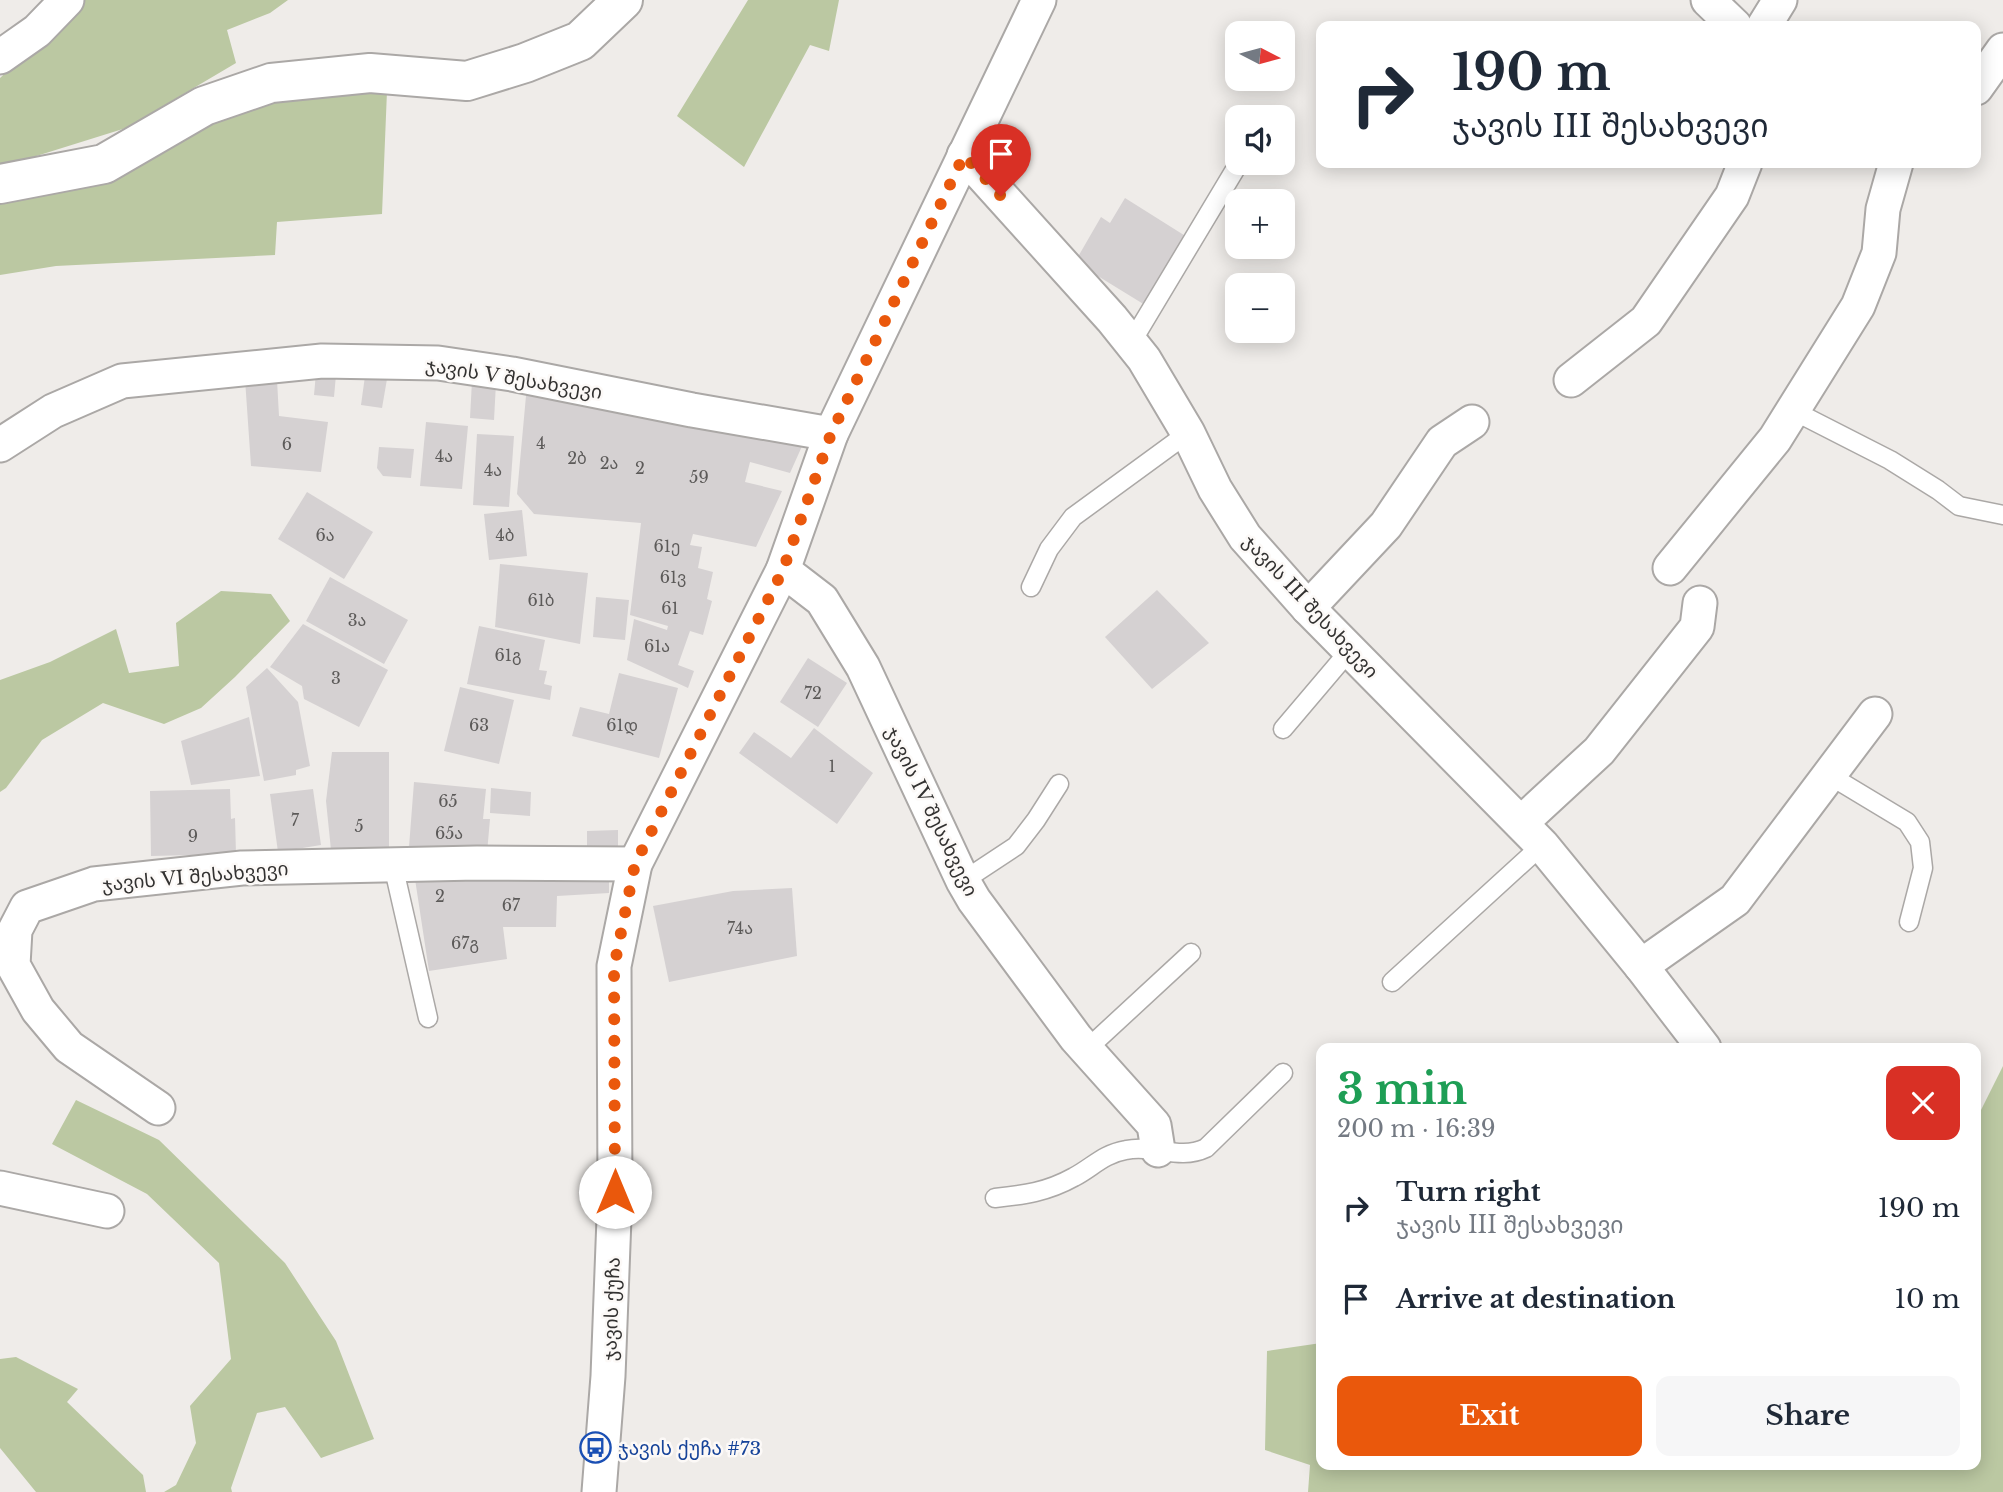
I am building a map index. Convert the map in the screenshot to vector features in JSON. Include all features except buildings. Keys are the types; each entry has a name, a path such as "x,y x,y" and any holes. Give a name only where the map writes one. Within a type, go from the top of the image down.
{"street":[{"path":"0,57 37,31 67,0"},
{"path":"0,184 104,164 204,106 271,83 370,73 467,81 525,63 580,41 623,0"},
{"name":"ჯავის ქუჩა","path":"599,1492 608,1376 615,1192 614,967 635,864 783,570 831,434 1039,0"},
{"path":"1708,0 1730,21"},
{"path":"1767,21 1780,0"},
{"path":"1981,82 2003,50"},
{"name":"ჯავის III შესახვევი","path":"964,155 1144,359 1188,433 1215,489 1245,537 1308,608 1531,834 1641,966 1699,1043"},
{"path":"1571,380 1646,321 1732,196 1743,168"},
{"path":"1670,568 1775,439 1858,306 1879,253 1883,209 1895,168"},
{"name":"ჯავის V შესახვევი","path":"0,444 53,411 122,381 322,360 438,363 831,434"},
{"path":"1308,608 1386,525 1442,442 1472,422"},
{"name":"ჯავის IV შესახვევი","path":"783,570 822,600 863,667 974,900 1086,1050 1154,1125 1158,1150"},
{"path":"1531,834 1698,626 1700,603"},
{"path":"1641,966 1735,900 1875,714"},
{"name":"ჯავის VI შესახვევი","path":"158,1108 69,1047 38,1010 13,965 15,930 27,907 94,884 242,868 477,863 635,864"},
{"path":"0,1188 107,1211"}],"lane":[{"path":"1131,343 1232,175"},
{"path":"1793,410 1890,460 1959,506 2003,515"},
{"path":"1031,587 1049,549 1073,517 1188,433"},
{"path":"1283,729 1350,650"},
{"path":"1829,775 1907,822 1920,842 1923,868 1909,922"},
{"path":"963,881 1016,846 1059,784"},
{"path":"1392,982 1531,834"},
{"path":"393,865 428,1018"},
{"path":"1086,1050 1191,953"},
{"path":"995,1198 1035,1194 1073,1178 1108,1154 1130,1149 1194,1154 1206,1148 1283,1073"}],"green space":[{"path":"83,0 288,0 270,13 227,30 236,63 126,128 0,165 0,78"},
{"path":"748,0 839,0 829,51 810,45 744,167 677,116"},
{"path":"387,91 382,214 277,222 275,255 56,266 0,275 0,198 190,127 306,92"},
{"path":"221,591 271,594 290,621 201,708 164,724 103,703 42,740 6,788 0,792 0,680 50,662 116,629 129,673 179,666 176,623"},
{"path":"2003,1066 2003,1492 1308,1492 1310,1465 1265,1450 1267,1351 1316,1344 1316,1470 1981,1470 1981,1110"},
{"path":"76,1100 159,1140 285,1263 336,1341 374,1439 321,1458 285,1407 257,1413 231,1488 232,1492 164,1492 176,1485 196,1443 190,1406 231,1359 219,1263 147,1194 52,1144"},
{"path":"16,1357 78,1389 67,1402 143,1475 146,1492 36,1492 0,1448 0,1359"}],"place":[{"name":"ჯავის ქუჩა #73","path":"595,1448"}],"route":[{"path":"615,1192 614,967 635,864 783,570 831,434 964,155 1001,196"}]}
